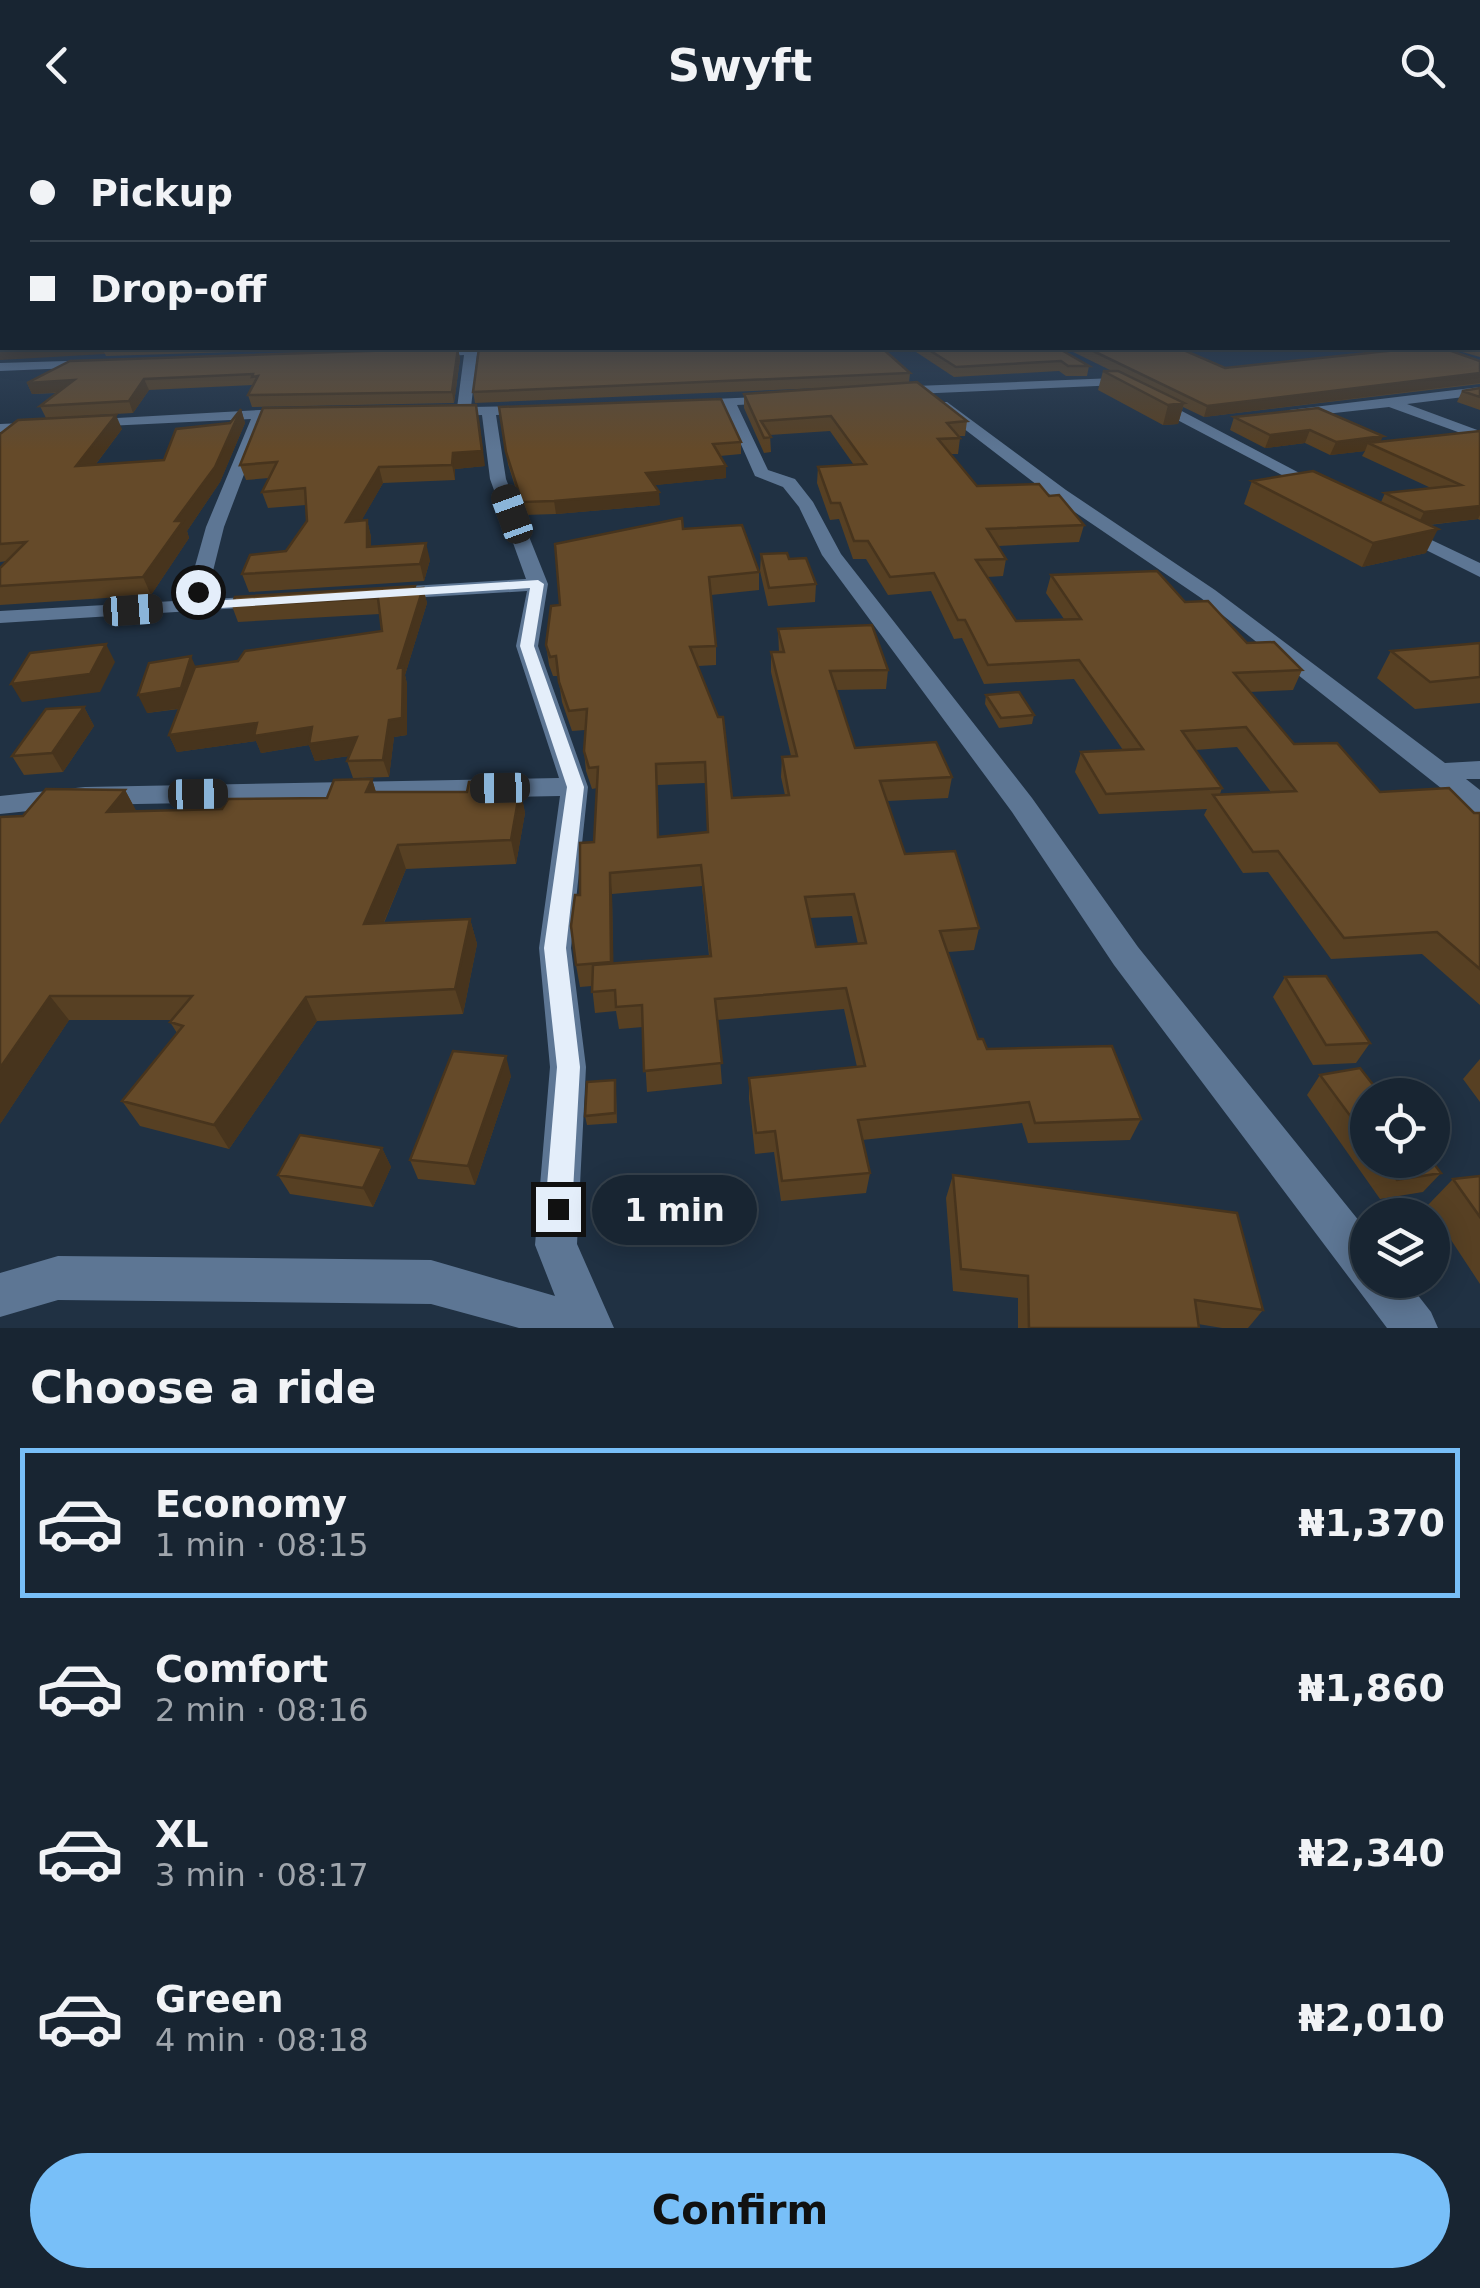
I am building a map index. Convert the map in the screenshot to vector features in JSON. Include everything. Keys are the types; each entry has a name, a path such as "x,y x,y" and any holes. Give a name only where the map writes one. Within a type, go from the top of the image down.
{"street":[{"path":"414,353 500,350"},
{"path":"471,351 476,411 538,584 527,646 576,787 555,948 568,1067 556,1244 590,1328"},
{"path":"0,367 110,362"},
{"path":"1083,365 1340,499"},
{"path":"882,391 1115,382"},
{"path":"920,388 1060,494 1208,594 1480,804"},
{"path":"1278,416 1480,391"},
{"path":"674,404 787,398"},
{"path":"730,402 761,472 789,483 807,506 832,555 1022,805 1126,956 1350,1244"},
{"path":"1390,403 1480,436"},
{"path":"427,412 544,409"},
{"path":"0,428 315,413"},
{"path":"205,605 198,592 215,527 260,414"},
{"path":"1200,426 1239,421"},
{"path":"1392,526 1480,571"},
{"path":"368,595 538,584"},
{"path":"0,617 292,600"},
{"path":"1440,772 1480,770"},
{"path":"0,805 84,796 576,787"},
{"path":"0,1295 58,1278 431,1282 528,1308 579,1328"},
{"path":"1392,1298 1415,1328"}],"building":[{"path":"458,350 452,392 248,395 258,376 252,377 253,374 144,379 129,401 40,406 74,380 27,383 70,361"},
{"path":"479,350 884,350 910,373 473,392"},
{"path":"929,350 1061,350 1089,366 1068,366 1061,361 956,367"},
{"path":"1091,350 1184,350 1225,368 1397,350 1449,350 1480,361 1480,373 1207,406"},
{"path":"1103,371 1118,371 1184,403 1168,405"},
{"path":"917,382 967,421 947,423 960,438 938,439 977,486 1039,484 1049,496 1059,495 1084,525 987,529 1006,559 976,560 1016,621 1081,619 1051,575 1157,571 1185,602 1208,601 1247,643 1274,642 1302,670 1234,673 1294,744 1337,743 1380,792 1449,788 1474,813 1480,813 1480,969 1437,932 1344,938 1278,851 1253,852 1213,795 1296,791 1246,727 1182,731 1222,788 1106,794 1081,752 1143,749 1079,660 988,665 965,620 958,620 934,573 890,577 868,541 854,541 840,503 831,503 818,467 866,464 831,416 761,421 771,437 764,438 744,394"},
{"path":"1480,388 1480,397 1462,391"},
{"path":"721,399 741,442 713,444 726,466 646,473 659,492 522,502 506,452 499,407"},
{"path":"476,405 482,451 453,453 452,465 379,467 346,522 367,520 367,547 426,543 420,564 242,574 250,555 286,551 307,521 305,488 262,492 277,462 240,465 263,408"},
{"path":"1318,408 1383,436 1336,442 1310,430 1270,435 1234,417"},
{"path":"241,409 215,467 175,521 183,521 143,577 0,586 0,568 26,542 0,544 0,434 18,420 116,415 76,466 164,460 176,429 230,423"},
{"path":"1480,431 1480,506 1424,512 1385,493 1461,485 1368,443"},
{"path":"1313,471 1438,529 1373,543 1252,481"},
{"path":"682,518 683,529 742,525 759,572 709,577 716,646 690,647 718,717 723,717 732,798 789,795 782,757 797,756 771,652 784,652 778,629 872,625 888,670 830,671 855,748 936,742 952,777 880,781 905,854 955,851 979,928 940,931 978,1039 983,1039 987,1049 1112,1046 1141,1119 1035,1123 1029,1102 858,1120 870,1173 782,1181 775,1131 756,1133 749,1078 865,1066 846,988 715,999 722,1063 644,1071 642,1005 616,1007 615,990 592,992 593,965 711,956 701,865 610,873 611,962 576,965 571,926 575,895 580,895 580,843 594,842 598,767 589,768 584,751 587,709 569,711 559,682 556,656 550,657 546,645 551,606 560,605 555,544","holes":["705,762 708,832 658,837 656,764","854,894 866,943 816,947 805,897"]},
{"path":"787,553 789,559 806,558 816,584 769,588 761,554"},
{"path":"415,586 414,589 423,588 398,668 403,667 402,718 389,720 383,760 347,761 357,737 309,744 312,727 254,736 257,723 169,735 195,667 238,661 245,651 382,631 378,598 232,606 235,597"},
{"path":"1480,643 1480,677 1430,682 1391,651"},
{"path":"106,644 90,674 11,684 30,653"},
{"path":"191,656 181,688 138,695 149,663"},
{"path":"1019,692 1034,715 1001,718 986,695"},
{"path":"84,707 52,753 12,756 46,709"},
{"path":"372,779 366,792 467,792 469,782 510,780 508,789 520,789 511,840 398,845 364,924 470,919 455,989 306,997 214,1125 122,1101 183,1026 170,1022 192,996 50,996 0,1068 0,817 23,816 46,789 125,790 107,812 222,809 228,799 327,798 334,780"},
{"path":"1326,976 1370,1043 1326,1045 1285,977"},
{"path":"453,1051 506,1056 468,1166 410,1160"},
{"path":"1360,1068 1368,1078 1350,1078 1350,1116 1320,1075"},
{"path":"615,1080 615,1113 585,1116 587,1082"},
{"path":"300,1135 382,1148 363,1188 278,1175"},
{"path":"953,1175 1237,1213 1263,1310 1195,1300 1199,1328 1029,1328 1028,1276 961,1269"},
{"path":"1480,1176 1480,1217 1453,1179"}],"route":[{"path":"198,592 205,605 538,584 527,646 576,787 555,948 568,1067 558,1209"}]}
